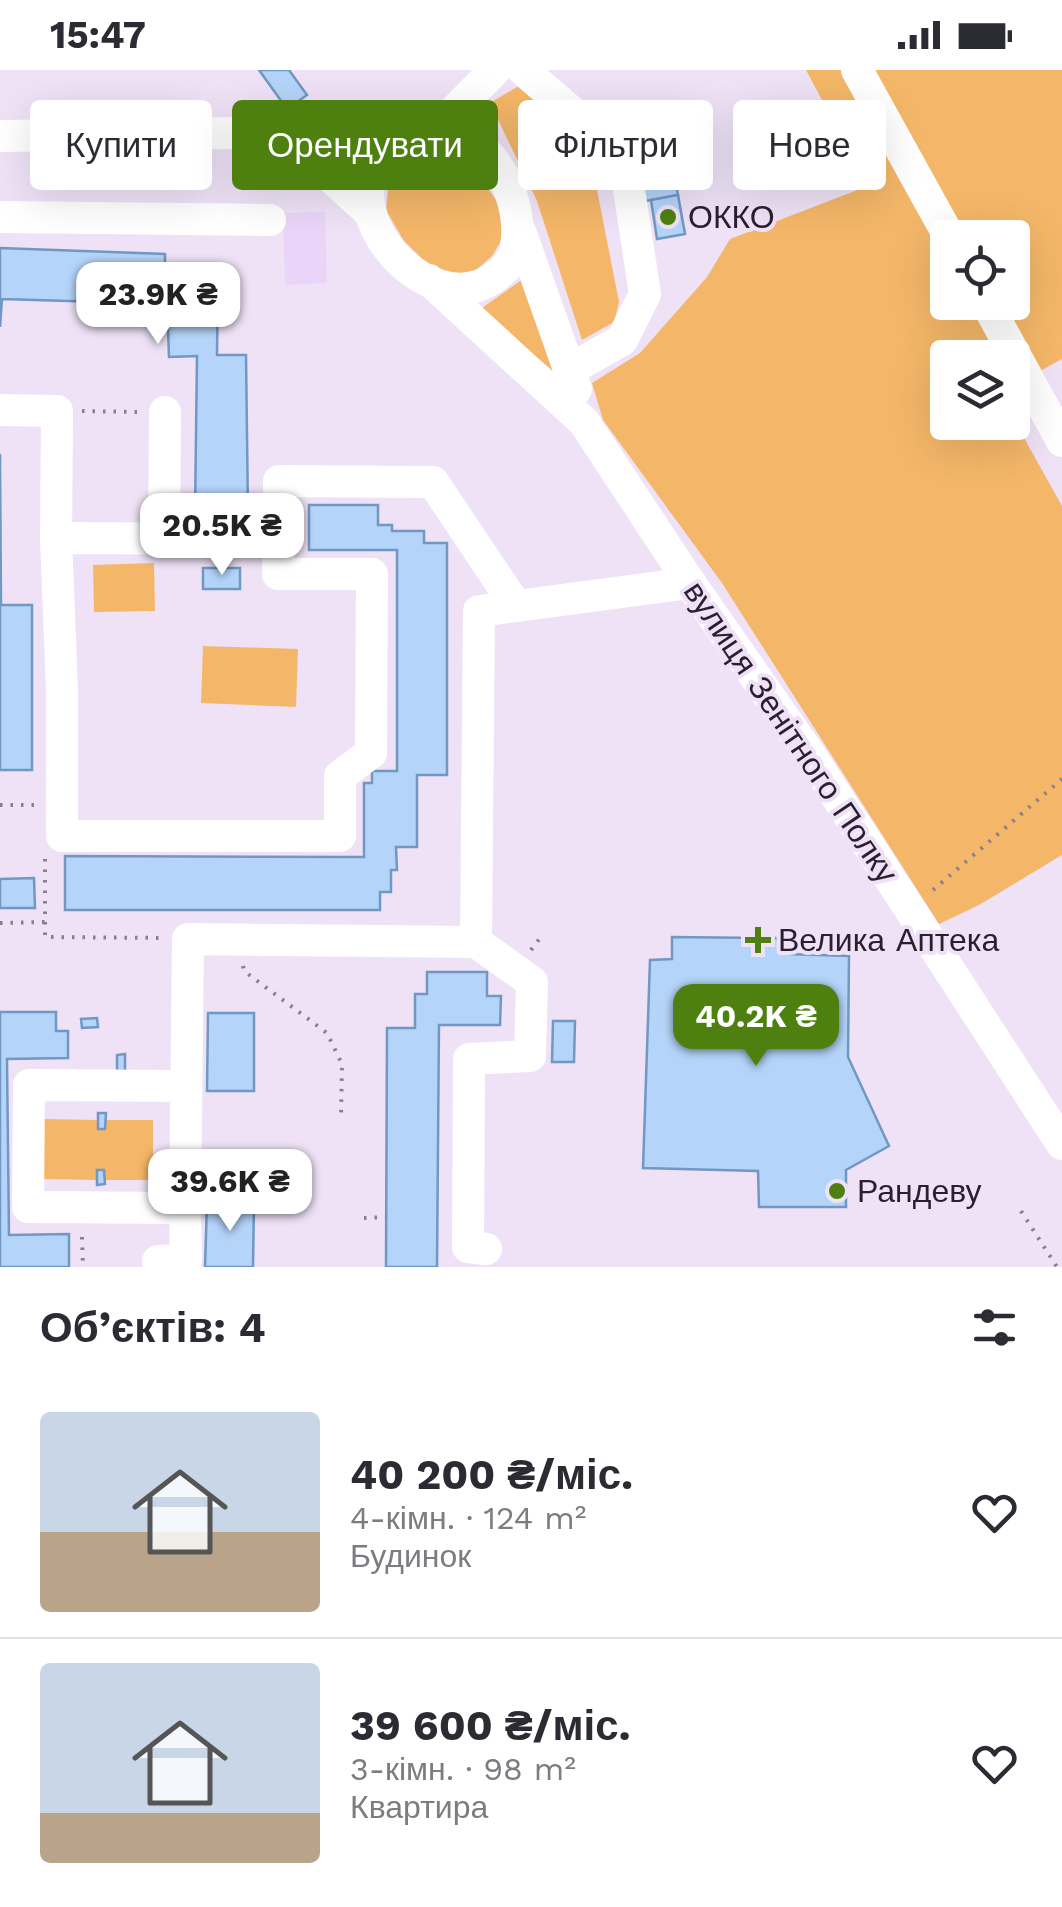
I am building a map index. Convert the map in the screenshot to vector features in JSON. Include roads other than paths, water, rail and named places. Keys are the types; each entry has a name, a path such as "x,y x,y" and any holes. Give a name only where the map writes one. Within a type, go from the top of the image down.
{"street":[{"path":"466,100 495,70"},
{"path":"524,70 624,156 645,294 622,340 571,369"},
{"path":"856,70 940,220"},
{"path":"0,136 232,134"},
{"path":"345,190 368,210 403,264 453,290 483,284 513,260 520,232 515,204 498,173"},
{"path":"368,210 369,190"},
{"path":"0,217 270,220"},
{"name":"вулиця Зенітного Полку","path":"520,232 571,369 584,422"},
{"name":"вулиця Зенітного Полку","path":"429,280 584,422 810,754 1062,1144"},
{"path":"996,320 1062,440"},
{"path":"0,410 57,411 53,690 62,836 340,836 340,776 371,753 372,574 278,574 279,481 433,482 516,606"},
{"path":"164,538 165,412"},
{"path":"56,538 279,539"},
{"path":"476,942 479,611 690,583"},
{"path":"158,1261 186,1260 188,938 476,942 532,982 530,1056 469,1059 468,1247 486,1249"},
{"path":"185,1208 28,1207 28,1189 29,1085 186,1086"}],"place":[{"name":"ОККО","path":"668,217"},
{"name":"Велика Аптека","path":"758,940"},
{"name":"Рандеву","path":"837,1191"}]}
